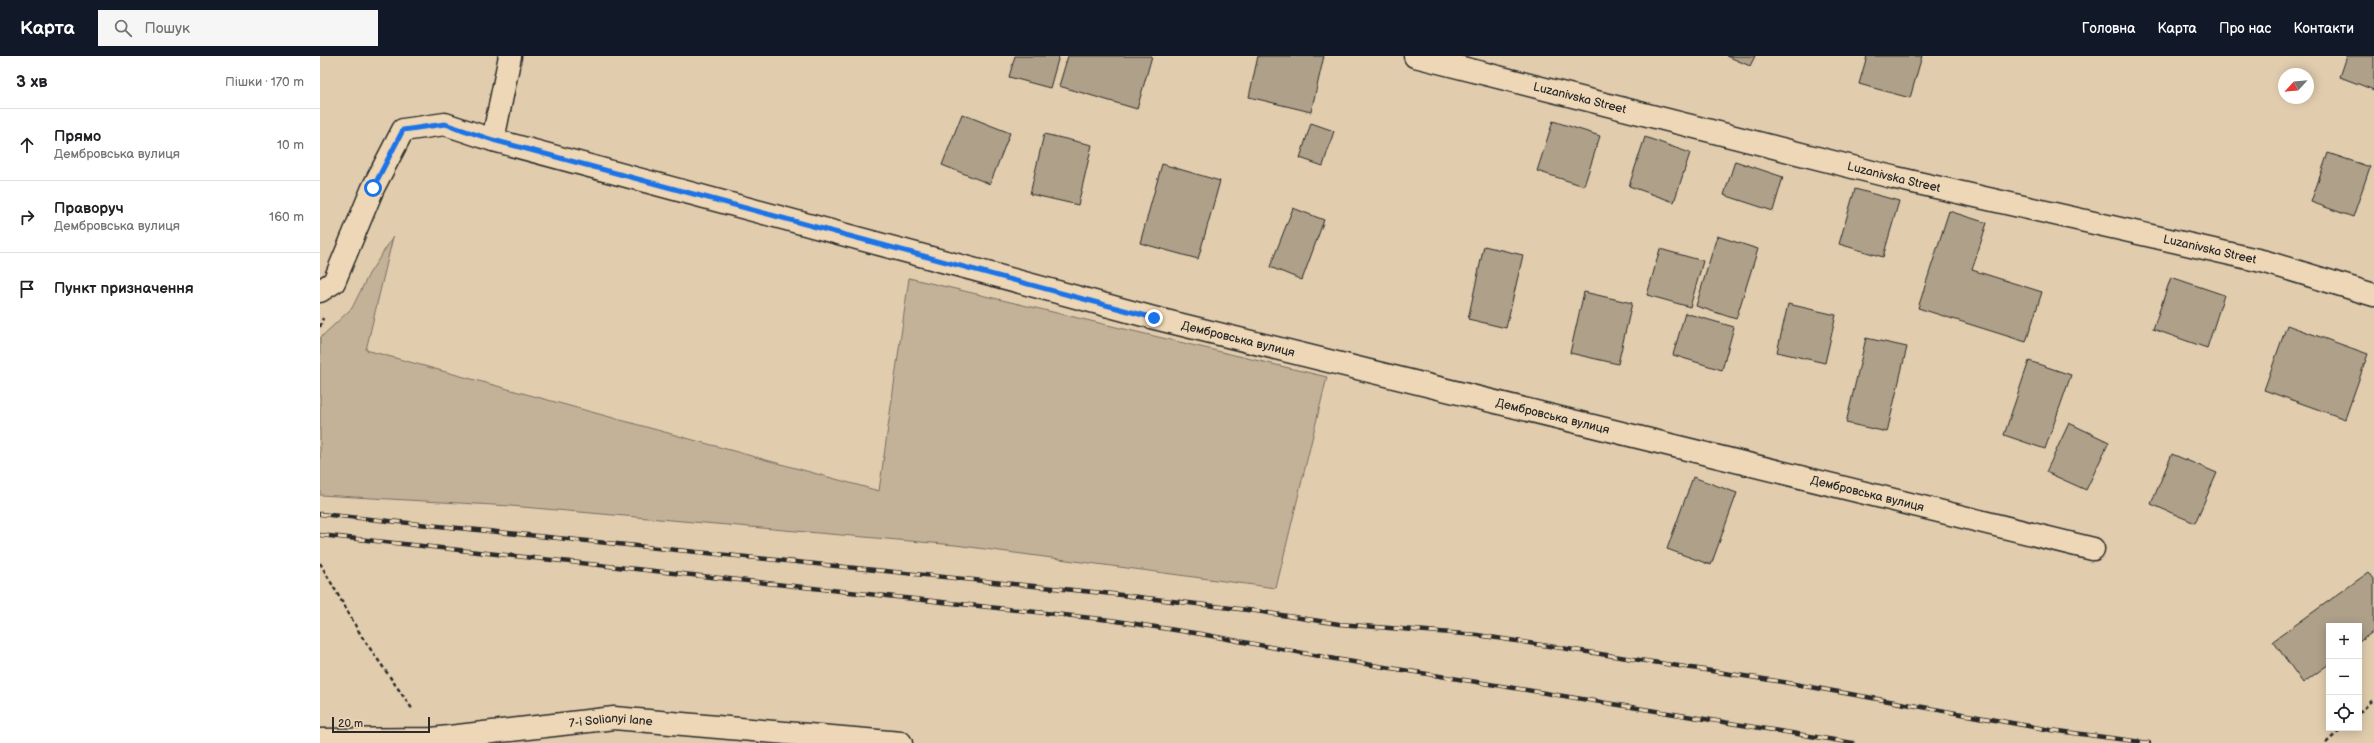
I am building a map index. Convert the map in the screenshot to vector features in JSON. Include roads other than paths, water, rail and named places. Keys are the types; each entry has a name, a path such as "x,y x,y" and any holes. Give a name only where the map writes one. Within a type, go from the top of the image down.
{"street":[{"path":"493,140 510,56"},
{"name":"Luzanivska Street","path":"1415,56 1896,178 2266,262 2374,295"},
{"name":"Дембровська вулиця","path":"320,291 334,282 373,188 403,130 445,124 493,140 1154,318 2093,549"},
{"name":"7-i Solianyi lane","path":"320,740 433,741 614,718 901,743"}],"railway":[{"path":"320,514 1113,594 1256,611 1339,624 1477,635 1783,682 2051,730 2149,743"},
{"path":"320,535 1110,620 1201,634 1335,659 1853,743"}]}
